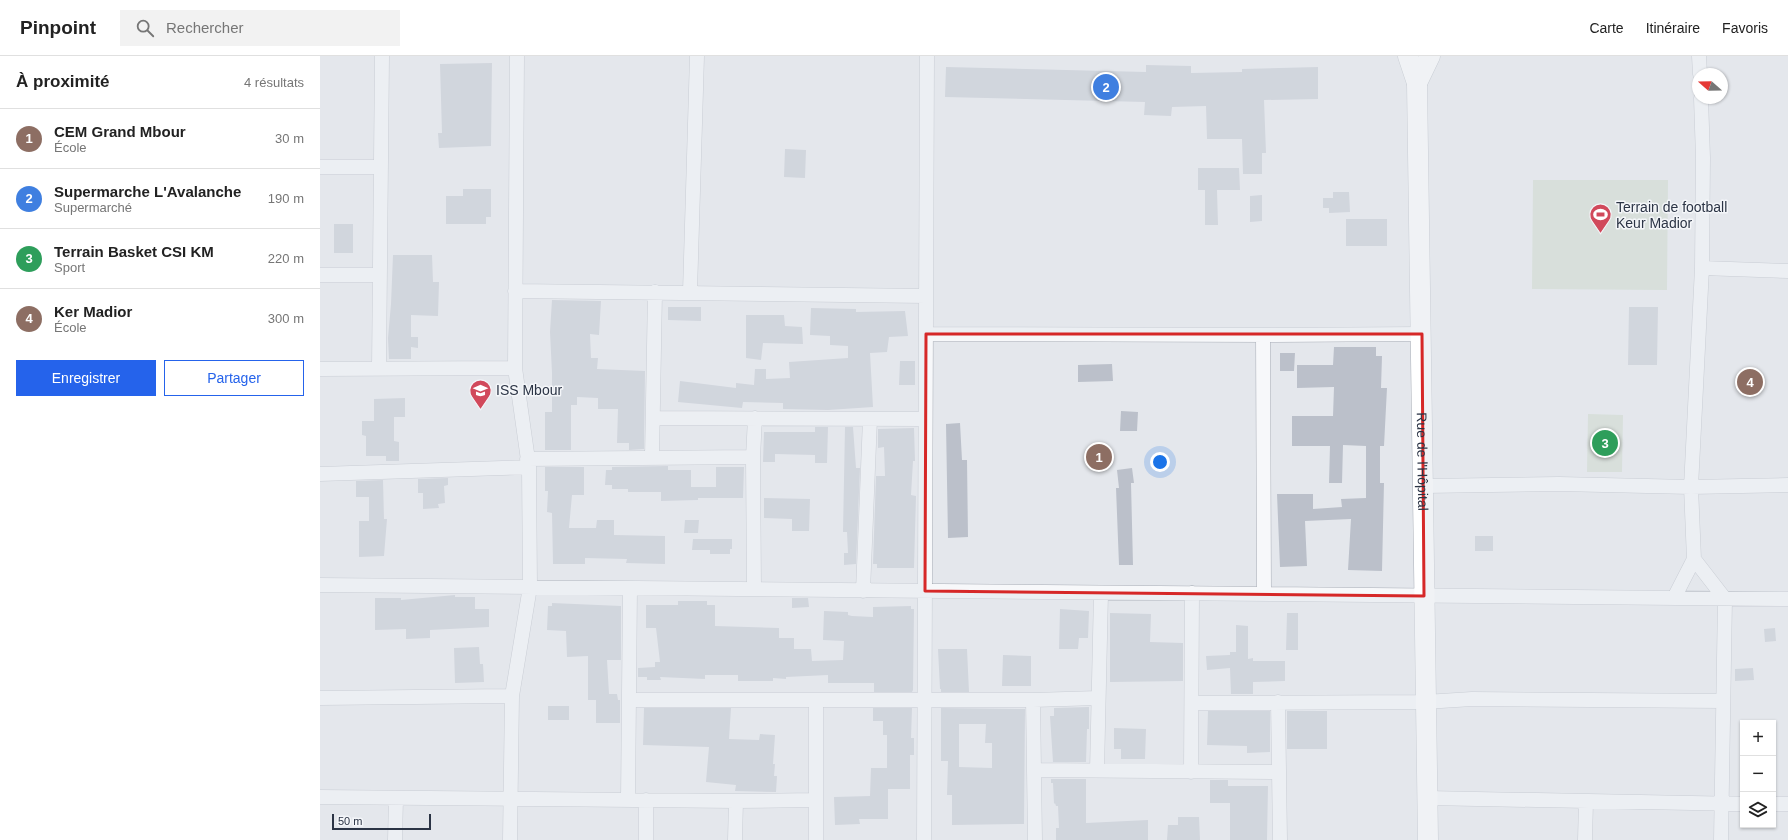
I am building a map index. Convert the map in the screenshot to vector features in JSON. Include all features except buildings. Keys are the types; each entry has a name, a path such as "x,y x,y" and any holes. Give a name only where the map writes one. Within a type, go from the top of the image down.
{"main road":[{"path":"1408,56 1417,83"},
{"path":"1417,83 1430,56"},
{"name":"Rue de l'Hôpital","path":"1417,83 1422,334 1425,702 1428,840"}],"street":[{"path":"379,369 382,56"},
{"path":"510,840 512,696 530,587 528,463 515,368 517,56"},
{"path":"690,292 697,56"},
{"path":"924,840 926,56"},
{"path":"1700,56 1700,68"},
{"path":"1674,598 1694,559 1691,487 1702,268 1703,158 1701,104"},
{"path":"320,167 381,167"},
{"path":"1702,268 1788,271"},
{"path":"320,275 380,275"},
{"path":"515,291 926,296"},
{"path":"652,457 655,292"},
{"path":"926,334 1422,334"},
{"path":"1263,335 1264,594"},
{"path":"320,369 515,368"},
{"path":"653,418 925,419"},
{"path":"754,590 753,457 755,418"},
{"path":"864,590 870,419"},
{"path":"320,474 652,457 753,457"},
{"path":"1424,486 1559,484 1691,487 1788,485"},
{"path":"1694,559 1725,599 1721,840"},
{"path":"320,585 1788,599"},
{"path":"628,800 630,588"},
{"path":"1097,771 1101,593"},
{"path":"1191,772 1192,594"},
{"path":"320,698 512,696"},
{"path":"629,700 1033,700 1098,698"},
{"path":"1192,703 1425,702 1472,699 1723,701"},
{"path":"816,700 816,840"},
{"path":"1033,700 1035,840"},
{"path":"1278,702 1280,840"},
{"path":"1034,770 1279,772"},
{"path":"320,797 736,801 816,800"},
{"path":"395,840 396,798"},
{"path":"1427,798 1740,804"},
{"path":"646,800 646,840"},
{"path":"735,840 736,801"},
{"path":"1586,802 1586,840"},
{"path":"1776,804 1788,804"}],"highlighted area":[{"path":"926,334 1422,334 1424,596 925,591"}],"green space":[{"name":"Terrain de football Keur Madior","path":"1533,180 1668,180 1667,290 1532,289"},
{"path":"1588,414 1623,415 1622,472 1587,472"}],"place":[{"name":"Supermarche L'Avalanche","path":"1106,87"},
{"name":"Terrain de football Keur Madior","path":"1600,234"},
{"name":"Ker Madior","path":"1750,382"},
{"name":"ISS Mbour","path":"481,410"},
{"name":"Terrain Basket CSI KM","path":"1605,443"},
{"name":"CEM Grand Mbour","path":"1099,457"}]}
